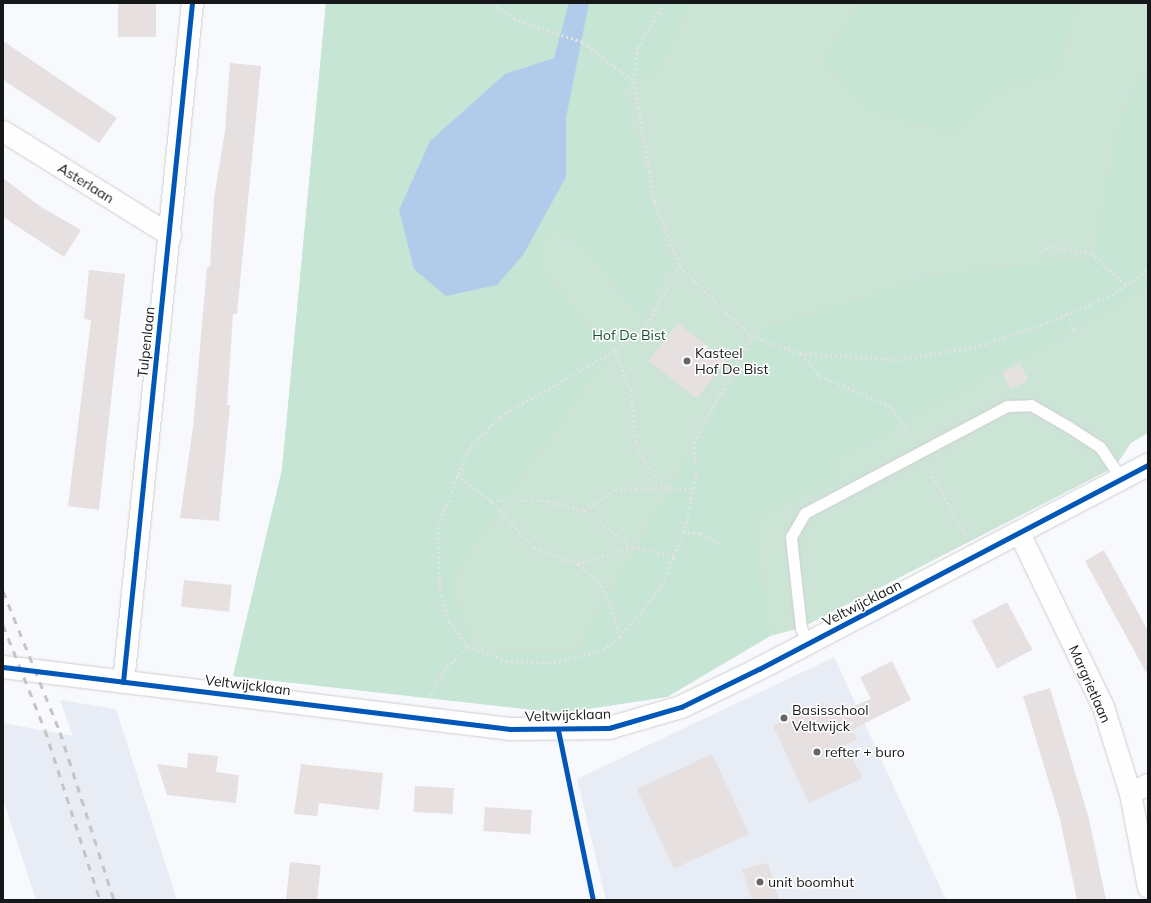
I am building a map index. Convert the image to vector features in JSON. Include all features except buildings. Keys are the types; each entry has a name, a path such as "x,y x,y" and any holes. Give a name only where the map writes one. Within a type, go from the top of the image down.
{"street":[{"name":"Tulpenlaan","path":"123,682 170,235 192,3"},
{"name":"Asterlaan","path":"3,131 170,235"},
{"name":"Veltwijcklaan","path":"3,667 510,729 609,728 681,707 977,558 1148,465"},
{"name":"Margrietlaan","path":"1020,535 1103,707 1139,789 1148,887"}],"lane":[{"path":"808,644 801,628 791,537 805,513 1007,406 1031,405 1100,447 1122,480"}],"path":[{"path":"492,3 514,19 583,42 634,82"},
{"path":"664,3 638,48 634,82 656,202 680,266 751,336 800,353 900,360 978,346 1067,314 1112,295 1148,269"},
{"path":"1041,252 1050,247 1091,253 1126,284"},
{"path":"680,266 644,330 615,351 500,417 470,449 457,475 438,527 440,582 449,622 468,646 506,661 549,663 598,652 620,638 660,587 674,556 683,532 691,489 696,474 694,442 751,336"},
{"path":"1067,314 1074,331"},
{"path":"615,351 631,390 640,452 664,487"},
{"path":"800,353 820,376 889,405 920,452 977,558"},
{"path":"457,475 492,501 534,548 578,564 599,581 612,607 620,638"},
{"path":"584,510 615,490 664,487 691,489"},
{"path":"492,501 548,501 584,510 633,547 674,556"},
{"path":"683,532 700,533 720,543"},
{"path":"578,564 633,547"},
{"path":"424,718 429,698 444,670 468,646"}],"shaded area":[{"name":"Basisschool Veltwijck","path":"834,657 946,900 606,900 577,779"},
{"path":"60,700 116,709 177,900 36,900 3,799 3,723 73,736"}],"green space":[{"name":"Hof De Bist","path":"326,3 1148,3 1148,433 1131,443 1115,467 801,628 770,636 667,697 560,713 233,676 282,470"},
{"path":"326,3 688,3 661,67 622,90 670,267 642,317 585,246 555,230 543,237 540,268 608,353 458,566 452,592 475,652 577,652 763,329 942,274 1087,259 1095,253 1118,129 1148,65 1148,287 833,461 839,475 753,521 770,636 667,697 560,713 233,676 282,470"},
{"path":"861,3 1077,3 1056,71 997,92 954,135 866,108 825,59"}],"water":[{"path":"569,3 589,3 566,118 566,177 523,255 497,285 446,296 414,269 399,210 430,141 505,74 554,58"}],"railway":[{"path":"3,591 60,732 114,900"},
{"path":"3,625 45,730 100,900"}],"cycle path":[{"path":"123,682 192,3"},
{"path":"3,667 510,729 609,728 681,707 759,669 1148,465"},
{"path":"558,730 593,900"}],"place":[{"name":"Kasteel Hof De Bist","path":"687,361"},
{"name":"Basisschool Veltwijck","path":"784,718"},
{"name":"refter + buro","path":"817,752"},
{"name":"unit boomhut","path":"760,882"}]}
